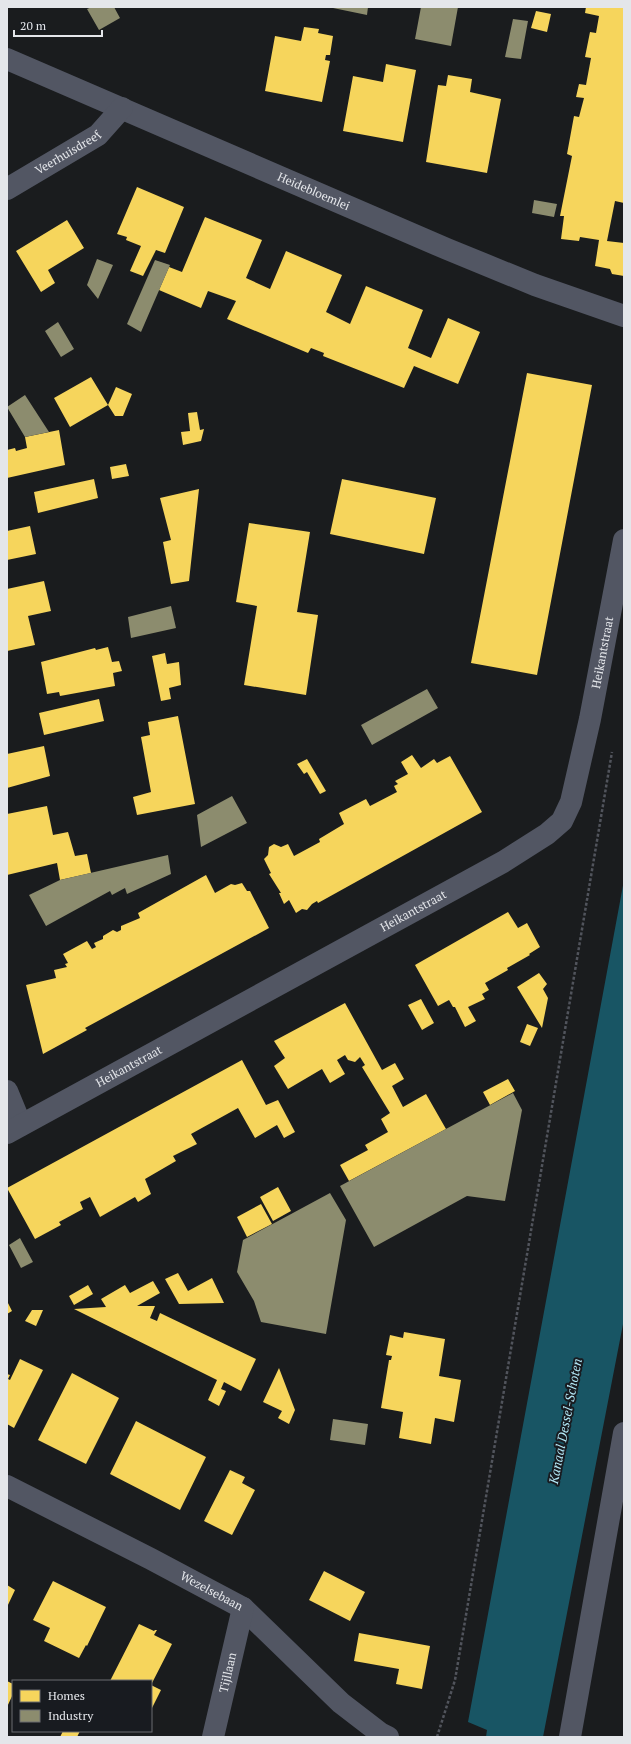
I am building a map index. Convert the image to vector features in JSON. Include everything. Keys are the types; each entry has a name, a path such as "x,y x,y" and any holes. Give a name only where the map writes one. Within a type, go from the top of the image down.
{"street":[{"name":"Heidebloemlei","path":"7,59 447,249 535,285 624,316"},
{"name":"Veerhuisdreef","path":"7,189 98,135 122,108"},
{"name":"Heikantstraat","path":"14,1129 503,862 547,834 562,821 571,802 590,719 624,540"},
{"path":"7,1091 14,1129"},
{"path":"570,1737 624,1433"},
{"name":"Wezelsebaan","path":"7,1486 151,1559 243,1608 341,1703 380,1733 388,1737"},
{"name":"Tijllaan","path":"214,1737 243,1608"}],"path":[{"path":"437,1737 455,1680 612,749"}],"water":[{"name":"Kanaal Dessel-Schoten","path":"624,880 624,1319 543,1737 486,1737 487,1730 468,1722"}],"building: Homes":[{"path":"586,7 624,7 624,203 615,201 607,241 624,243 624,276 612,274 610,269 595,266 599,240 580,237 579,241 561,239 564,216 560,216 572,156 567,154 574,116 579,117 584,98 576,97 579,84 586,85 591,58 585,57 590,32 596,33 599,16 585,13"},
{"path":"536,11 551,14 547,32 531,28"},
{"path":"304,27 319,29 318,33 333,36 330,55 326,55 325,60 330,61 322,102 265,91 275,36 301,41"},
{"path":"386,64 416,70 403,142 343,131 353,76 383,82"},
{"path":"448,75 472,79 470,92 501,99 487,173 426,162 438,85 446,86"},
{"path":"137,187 184,207 165,253 156,250 143,276 130,271 141,246 126,240 127,237 117,234"},
{"path":"205,217 262,240 246,278 270,289 286,251 342,275 326,312 350,324 366,286 423,310 408,348 431,358 448,318 480,332 458,384 414,366 404,388 323,356 324,353 311,348 308,353 227,319 236,301 208,291 201,308 159,290 169,267 182,272"},
{"path":"67,220 84,248 48,270 55,283 41,292 16,251"},
{"path":"527,373 592,385 537,675 471,663"},
{"path":"91,377 108,405 70,427 54,398"},
{"path":"116,387 132,394 123,416 115,416 108,405"},
{"path":"197,412 200,430 204,429 201,441 183,445 181,432 190,431 188,413"},
{"path":"59,430 65,465 7,478 7,450 15,448 16,451 27,448 25,437"},
{"path":"126,464 129,476 112,479 110,467"},
{"path":"94,479 98,498 38,513 34,492"},
{"path":"342,479 436,498 424,554 330,534"},
{"path":"199,489 189,581 171,584 163,542 171,540 160,498"},
{"path":"249,523 310,532 297,612 318,615 306,695 244,685 257,606 236,602"},
{"path":"30,526 36,554 7,560 7,531"},
{"path":"44,581 51,611 28,616 35,645 7,651 7,589"},
{"path":"108,647 112,662 119,661 122,671 113,673 115,686 60,696 59,692 47,694 41,662 95,648 96,650"},
{"path":"165,653 167,664 179,662 181,685 169,688 171,699 161,701 152,656"},
{"path":"99,699 104,721 44,735 39,713"},
{"path":"178,716 195,804 137,815 133,797 151,792 141,737 150,735 148,722"},
{"path":"44,746 50,776 7,788 7,754"},
{"path":"412,755 421,768 434,759 437,763 450,756 482,812 318,903 317,901 307,910 302,909 296,913 289,900 284,904 279,893 281,893 269,874 271,873 264,859 268,855 269,847 274,844 281,847 288,844 294,856 320,842 319,839 344,824 339,813 366,799 370,806 397,792 394,786 398,784 395,781 408,774 401,762"},
{"path":"307,759 326,791 320,794 307,772 304,774 297,764"},
{"path":"47,806 53,835 68,832 75,856 87,854 91,873 60,880 57,863 7,875 7,814"},
{"path":"206,875 215,893 231,884 235,885 242,883 247,891 250,891 269,928 85,1028 87,1030 43,1054 26,985 56,978 54,970 67,967 65,964 68,963 63,954 87,941 92,949 96,947 94,943 103,939 103,936 113,930 117,932 121,930 121,926 140,918 138,913"},
{"path":"508,912 518,928 527,923 540,947 529,954 530,955 507,968 508,970 485,983 489,990 482,994 485,999 468,1007 476,1021 465,1027 455,1007 453,1007 449,1000 438,1006 415,965"},
{"path":"539,973 547,984 543,989 548,998 542,1028 517,987"},
{"path":"421,999 434,1023 422,1030 408,1005"},
{"path":"345,1003 382,1070 395,1063 404,1079 392,1086 403,1107 426,1094 446,1129 349,1181 340,1165 368,1150 365,1145 388,1132 381,1119 390,1113 362,1067 365,1065 360,1057 355,1062 348,1060 345,1055 337,1060 345,1074 330,1083 322,1069 288,1089 274,1066 285,1058 274,1041"},
{"path":"527,1024 538,1028 530,1046 520,1042"},
{"path":"242,1060 266,1105 278,1100 295,1132 284,1138 277,1125 255,1138 238,1108 191,1134 197,1144 173,1156 176,1161 145,1179 151,1194 138,1202 135,1197 100,1217 90,1197 80,1202 83,1209 59,1222 61,1225 35,1239 7,1188"},
{"path":"508,1079 515,1091 490,1105 483,1092"},
{"path":"278,1187 291,1211 273,1221 260,1197"},
{"path":"261,1204 272,1224 247,1237 237,1217"},
{"path":"178,1273 188,1291 212,1278 224,1303 179,1304 165,1279"},
{"path":"153,1281 160,1293 137,1306 155,1306 150,1318 157,1321 160,1313 256,1359 241,1391 224,1382 221,1389 226,1391 219,1406 208,1400 217,1380 74,1309 106,1307 101,1299 125,1285 130,1293"},
{"path":"88,1285 93,1294 74,1305 69,1296"},
{"path":"7,1301 12,1311 7,1314"},
{"path":"32,1310 43,1310 36,1326 25,1321"},
{"path":"404,1332 445,1339 439,1376 461,1380 454,1422 435,1418 431,1444 399,1438 403,1412 381,1408 389,1360 391,1360 392,1356 386,1355 390,1335 403,1338"},
{"path":"20,1359 43,1370 14,1428 7,1424 7,1374 10,1375 8,1379 10,1380"},
{"path":"279,1368 295,1410 289,1424 278,1418 282,1411 263,1402"},
{"path":"72,1373 119,1398 86,1464 38,1440"},
{"path":"136,1421 206,1457 180,1510 110,1474"},
{"path":"230,1470 245,1477 242,1483 255,1490 232,1535 204,1521"},
{"path":"324,1571 365,1592 350,1621 309,1600"},
{"path":"53,1581 106,1607 87,1646 86,1645 79,1658 44,1641 50,1628 33,1620"},
{"path":"7,1585 15,1590 7,1607"},
{"path":"139,1624 154,1631 157,1630 154,1635 172,1644 152,1683 152,1680 111,1680"},
{"path":"359,1633 430,1646 422,1689 396,1684 399,1669 354,1661"},
{"path":"7,1681 12,1684 12,1696 7,1707"},
{"path":"152,1686 161,1690 152,1708"},
{"path":"62,1732 80,1732 77,1737 60,1737"}],"building: Industry":[{"path":"92,7 114,7 120,18 99,30 87,9"},
{"path":"333,7 368,7 367,15"},
{"path":"421,7 458,7 451,46 415,39"},
{"path":"513,19 528,21 521,59 505,57"},
{"path":"534,200 557,204 554,217 532,213"},
{"path":"97,259 113,265 98,299 87,285"},
{"path":"155,260 170,265 141,332 127,324"},
{"path":"58,322 74,349 61,357 45,331"},
{"path":"25,395 49,432 25,437 7,407"},
{"path":"171,606 176,628 131,638 128,617"},
{"path":"427,689 438,708 372,745 361,725"},
{"path":"232,796 247,823 201,847 197,815"},
{"path":"168,855 171,874 127,894 125,888 112,895 110,891 46,926 29,895 60,880"},
{"path":"513,1093 522,1110 505,1201 467,1196 374,1247 340,1186"},
{"path":"330,1193 346,1220 326,1334 261,1322 254,1301 237,1272 243,1240"},
{"path":"20,1238 33,1262 21,1268 9,1245"},
{"path":"333,1419 368,1424 365,1445 330,1440"}]}
